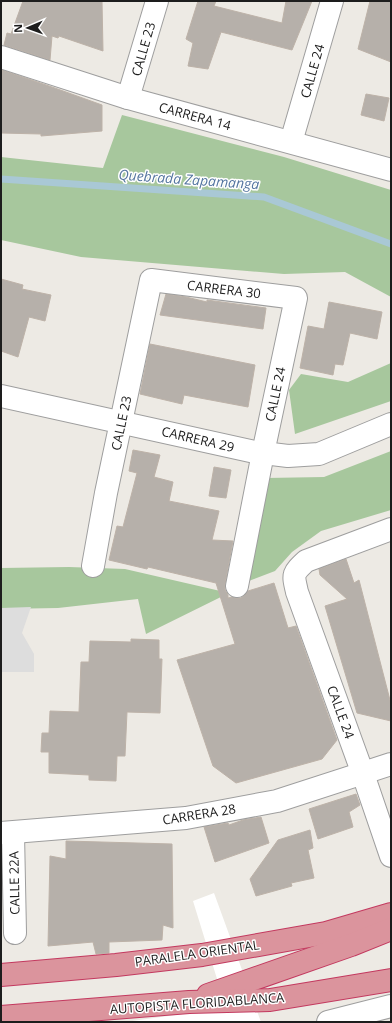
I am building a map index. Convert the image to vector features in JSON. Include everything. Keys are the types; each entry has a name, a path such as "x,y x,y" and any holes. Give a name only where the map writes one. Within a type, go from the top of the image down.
{"highway":[{"name":"PARALELA ORIENTAL","path":"1,975 116,965 202,955 326,933 391,914"},
{"path":"188,1002 351,945 391,929"},
{"name":"AUTOPISTA FLORIDABLANCA","path":"1,1017 188,1002 270,1000 391,980"}],"street":[{"name":"CALLE 23","path":"128,98 157,1"},
{"name":"CALLE 24","path":"291,142 332,1"},
{"name":"CARRERA 14","path":"1,57 128,98 391,170"},
{"name":"CALLE 23","path":"92,566 152,280"},
{"name":"CARRERA 30","path":"152,280 296,298"},
{"name":"CALLE 24","path":"237,586 263,453 296,298"},
{"name":"CARRERA 29","path":"1,396 263,453 288,456 319,454 391,424"},
{"name":"CALLE 24","path":"391,529 306,561 297,569 294,576 297,592 391,856"},
{"name":"CARRERA 28","path":"7,832 186,818 277,801 391,764"},
{"name":"CALLE 22A","path":"7,832 15,933"},
{"path":"328,1022 391,1006"}],"green space":[{"path":"122,115 284,157 391,190 391,297 345,272 284,274 81,257 1,240 1,157 103,168"},
{"path":"391,363 391,401 295,434 289,390 301,374 348,382"},
{"path":"391,451 391,510 321,531 292,552 275,571 246,582 266,478 324,477"},
{"path":"69,567 125,569 229,593 146,634 138,599 58,608 1,609 1,568"}],"shaded area":[{"path":"31,607 22,633 34,654 34,672 1,672 1,608"}],"pier":[{"path":"214,893 261,1022 125,1022 226,1008 193,901"}],"building":[{"path":"23,1 102,1 103,51 59,36 58,38 52,36 50,60 4,45 7,33 11,34"},
{"path":"198,1 216,1 214,6 282,23 286,1 312,1 292,50 221,32 208,69 188,66 193,43 186,39"},
{"path":"370,1 391,1 391,62 358,49"},
{"path":"2,70 102,105 102,131 41,136 41,134 1,133"},
{"path":"366,94 389,98 384,121 361,115"},
{"path":"1,279 23,285 22,289 51,295 45,321 29,317 18,357 1,351"},
{"path":"166,294 207,302 207,300 266,308 263,329 160,315"},
{"path":"329,302 382,312 377,339 350,333 343,365 335,364 333,375 300,368 308,326 324,329"},
{"path":"150,344 255,365 248,407 184,395 182,404 140,394"},
{"path":"133,450 160,455 154,477 173,482 169,501 219,511 212,540 233,541 225,584 225,590 228,598 241,598 248,591 274,583 288,628 296,626 337,740 322,759 236,783 213,766 177,660 235,644 216,583 148,567 147,569 109,560 117,526 123,527 137,473 129,471"},
{"path":"214,467 231,470 226,498 209,496"},
{"path":"346,559 354,583 359,580 391,704 391,721 357,713 325,606 347,599 320,575 319,569"},
{"path":"131,639 159,640 159,659 162,659 160,713 127,712 125,756 117,756 116,781 89,780 89,775 49,773 49,752 41,752 42,733 49,733 50,711 79,712 81,662 89,662 90,641 131,642"},
{"path":"356,794 360,805 349,812 353,827 318,839 309,809"},
{"path":"261,817 269,843 215,862 204,827 228,823 229,825 243,820"},
{"path":"310,830 313,848 308,850 314,878 291,883 292,886 256,896 250,879 278,840"},
{"path":"66,841 172,844 173,928 163,925 162,940 109,942 109,953 96,954 93,942 48,946 50,856 66,859"}],"waterway":[{"name":"Quebrada Zapamanga","path":"1,179 264,197 391,244"}]}
